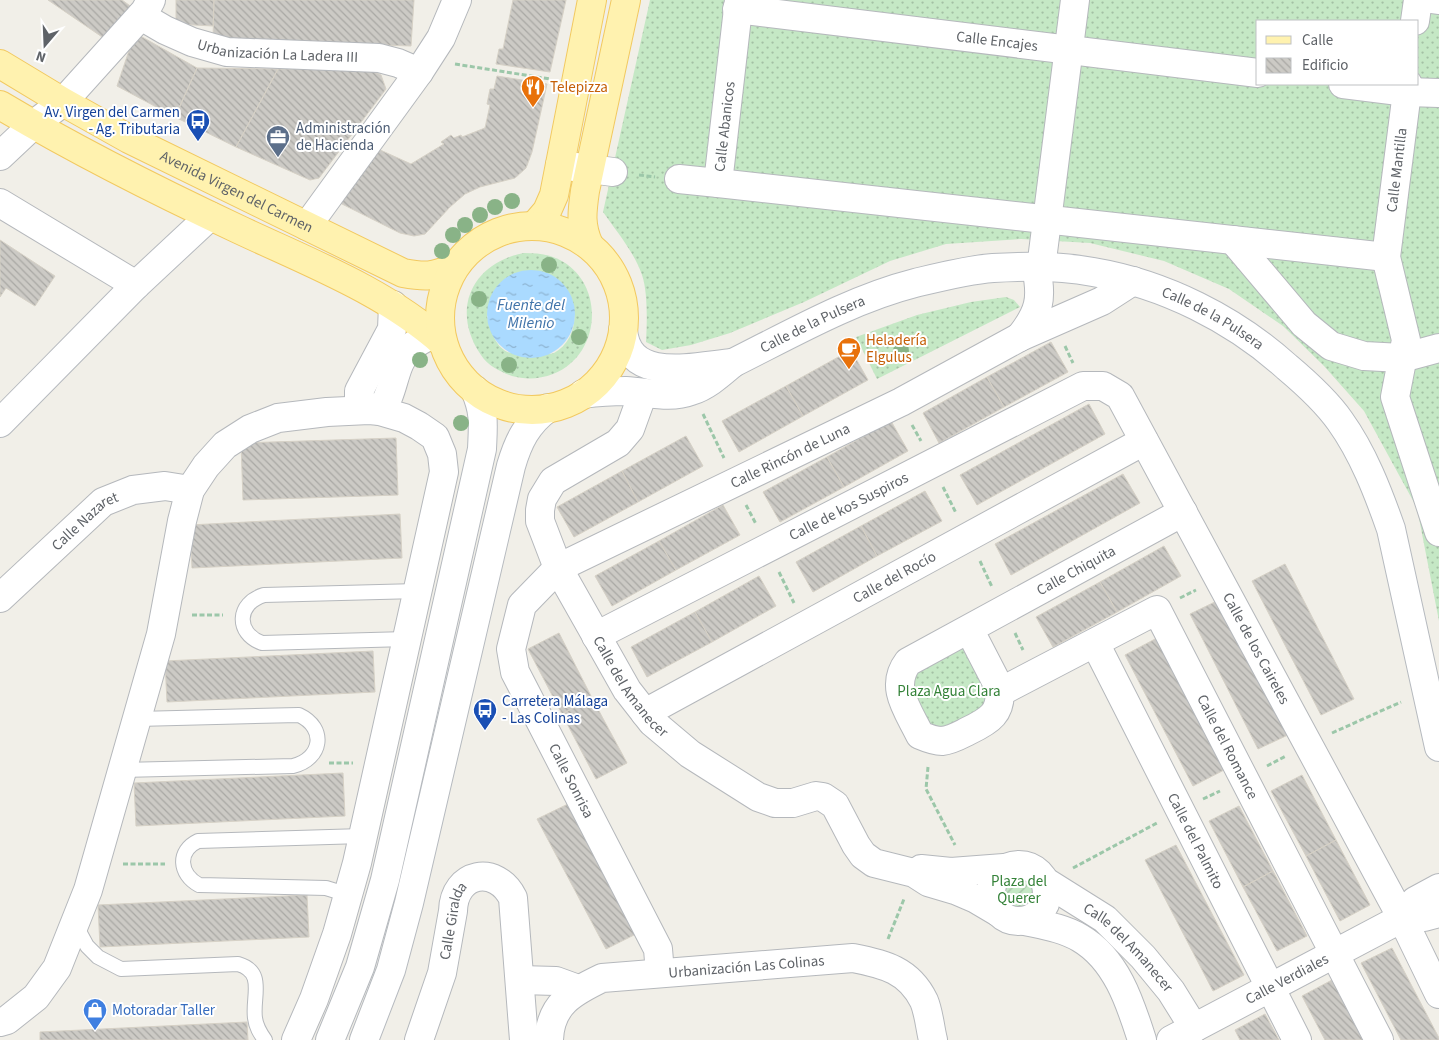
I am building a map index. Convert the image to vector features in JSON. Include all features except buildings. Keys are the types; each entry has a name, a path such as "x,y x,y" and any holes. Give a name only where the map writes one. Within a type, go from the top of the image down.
{"main road":[{"path":"535,225 547,211 554,195 592,0"},
{"path":"589,245 583,232 582,220 585,191 601,171 626,0"},
{"name":"Avenida Virgen del Carmen","path":"0,64 129,139 403,273 424,277 438,275 453,268"},
{"path":"0,105 33,125 118,170 210,216 327,270 393,305 438,338 455,369 475,390 491,400 509,407 528,410 548,408 566,403 583,394 598,382 610,366 619,349 624,311 621,292 614,274 603,258 589,245 572,235 554,228 535,225 514,227 497,232 480,241 465,253 453,268 440,304 438,338"}],"street":[{"name":"Calle Rincón de Luna","path":"1020,337 1033,320 1039,304 1038,268 1047,219 1075,0"},
{"path":"306,226 423,65 440,38 454,2"},
{"name":"Calle Encajes","path":"738,4 1069,50 1256,73"},
{"name":"Calle Abanicos","path":"680,179 718,183 738,4"},
{"path":"0,156 33,125 63,102 146,8"},
{"name":"Urbanización La Ladera III","path":"146,8 165,30 192,42 227,52 379,58 423,65"},
{"path":"1359,85 1407,88 1439,93"},
{"name":"Calle Mantilla","path":"1386,257 1407,88"},
{"path":"560,165 601,171"},
{"path":"718,183 1386,257 1406,340 1395,397 1439,532"},
{"path":"0,203 136,285"},
{"path":"0,423 136,285 210,216"},
{"path":"1233,240 1304,324 1331,346 1364,356 1402,358 1439,348"},
{"name":"Calle de la Pulsera","path":"583,394 606,391 674,395 692,391 719,376 733,363 878,294 967,272 992,268 1038,268 1092,272 1133,281 1178,297 1222,318 1266,348 1306,384 1339,420 1357,448 1391,529 1439,747"},
{"name":"Calle Rincón de Luna","path":"558,568 901,402 1020,337 1102,301 1133,281"},
{"path":"382,378 392,329 393,305"},
{"name":"Calle de la Pulsera","path":"623,330 624,341 634,358 655,367 666,369 733,363"},
{"path":"374,410 359,397 359,391 397,368 410,347 438,338"},
{"name":"Calle de los Caireles","path":"1093,386 1120,396 1402,918 1439,994"},
{"name":"Calle de kos Suspiros","path":"596,636 1093,386"},
{"path":"330,1040 360,967 385,880 480,459 484,422 482,406 475,390"},
{"name":"Calle del Amanecer","path":"643,393 630,429 618,443 554,481 546,490 540,510 540,521 558,568 627,690 652,722 690,754 758,797 775,803 793,803 816,796 830,800 840,810 863,855 874,863 914,873 928,882 976,899 998,912"},
{"path":"364,1040 391,970 409,903 511,466 516,449 526,429 537,416 548,408"},
{"path":"0,1022 7,1020 36,997 57,968 78,919 160,634 182,521 190,490 206,466 225,445 250,429 278,418 326,412 374,410 404,418 435,437 442,454 444,472 363,836 337,934 314,999 296,1040"},
{"name":"Calle del Rocío","path":"645,713 1144,441"},
{"name":"Calle Nazaret","path":"0,598 103,502 133,490 165,486 190,490"},
{"name":"Calle Chiquita","path":"931,740 920,735 899,691 902,670 908,662 1183,512"},
{"name":"Calle Sonrisa","path":"558,568 522,605 512,649 514,672 658,949 660,973"},
{"path":"1000,692 1157,610"},
{"name":"Calle del Romance","path":"1157,610 1380,1040"},
{"path":"931,740 943,741 955,738 985,722 993,716 998,707 999,687 969,629"},
{"name":"Calle del Palmito","path":"1094,643 1297,1040"},
{"path":"1013,865 1023,865 1032,868 1046,882 1047,897 1041,911 1025,921 1005,918 992,903 990,894 992,884 1004,868 1013,865"},
{"name":"Calle del Amanecer","path":"914,873 923,868 951,872 1004,868"},
{"name":"Calle Giralda","path":"419,1040 442,972 457,892 464,883 472,878 482,876 492,877 502,882 509,889 513,898 524,1040"},
{"name":"Calle del Amanecer","path":"1046,882 1105,919 1143,957 1171,991 1182,1034"},
{"name":"Calle Verdiales","path":"1182,1034 1402,918 1415,901 1439,888"},
{"name":"Calle Verdiales","path":"1402,918 1424,917 1439,913"},
{"name":"Calle del Amanecer","path":"1025,921 1056,928 1080,938 1100,954 1116,975 1132,1008 1142,1040"},
{"name":"Urbanización Las Colinas","path":"549,1040 549,1029 555,1013 565,1000 578,989 602,978 853,958 879,963 898,971 914,985 925,1003 933,1040"},
{"path":"520,980 556,980 578,989"}],"lane":[{"path":"407,639 262,643 255,640 245,629 243,614 251,601 264,595 418,591"},
{"path":"122,770 293,766 308,760 317,747 316,731 306,718 299,715 137,719"},
{"path":"345,904 339,892 326,888 199,885 187,877 183,863 187,849 198,841 363,836"},
{"path":"78,919 80,933 87,946 98,957 121,969 238,964 249,968 256,979 255,1020 265,1040"}],"path":[{"path":"423,65 486,69 576,83"},
{"path":"601,171 680,179"},
{"path":"1054,322 1093,386"},
{"path":"1157,610 1218,578"},
{"path":"164,616 243,614"},
{"path":"931,740 926,789 968,870"},
{"path":"301,764 379,763"},
{"path":"95,865 183,863"},
{"path":"879,963 914,873"}],"green space":[{"path":"650,0 1439,0 1439,621 1417,508 1364,411 1324,366 1283,326 1229,289 1164,261 1090,243 1021,239 946,244 890,261 804,302 730,333 691,345 662,350 646,342 647,317 644,282 630,250 603,212"},
{"path":"524,253 550,256 574,270 584,284 590,300 592,318 589,335 581,351 569,365 553,374 538,378 528,378 504,373 484,359 472,338 467,321 467,306 471,291 479,278 491,267 506,258","holes":["534,271 555,279 562,285 569,296 574,311 573,328 570,335 561,348 554,353 511,353 506,351 501,348 494,338 487,316"]},
{"path":"1006,297 1014,300 1020,307 877,379 856,337 917,315 971,302"},
{"name":"Plaza Agua Clara","path":"969,629 1000,697 931,740 902,670"},
{"name":"Plaza del Querer","path":"1019,872 1026,873 1032,877 1036,883 1036,897 1032,903 1026,907 1019,908 1012,907 1006,903 1002,897 1001,890 1002,883 1006,877 1012,873"}],"water":[{"name":"Fuente del Milenio","path":"531,270 548,274 562,283 571,297 575,314 571,331 562,345 548,354 531,358 514,354 500,345 491,331 487,314 491,297 500,283 514,274"}],"place":[{"name":"Telepizza","path":"533,108"},
{"name":"Av. Virgen del Carmen - Ag. Tributaria","path":"198,142"},
{"name":"Administración de Hacienda","path":"278,158"},
{"name":"Heladería Elgulus","path":"849,370"},
{"name":"Carretera Málaga - Las Colinas","path":"485,731"},
{"name":"Motoradar Taller","path":"95,1031"}]}
